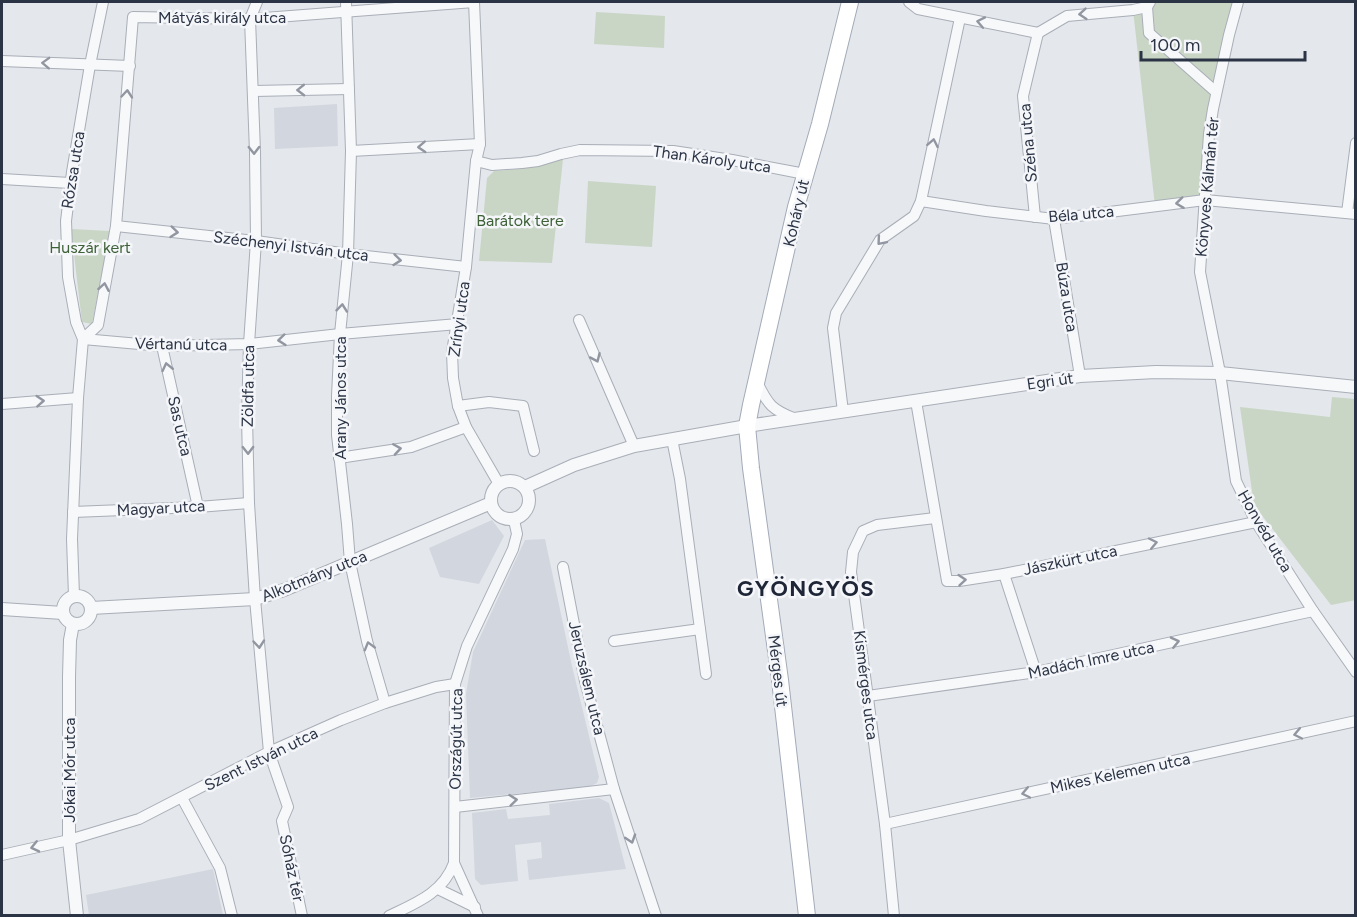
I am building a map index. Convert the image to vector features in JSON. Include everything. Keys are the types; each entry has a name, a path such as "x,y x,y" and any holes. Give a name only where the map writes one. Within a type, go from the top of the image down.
{"main road":[{"name":"Koháry út","path":"747,426 805,174 820,124 850,2"},
{"name":"Mérges út","path":"747,426 807,915"}],"street":[{"name":"Rózsa utca","path":"83,339 76,322 68,277 66,220 90,64 103,2"},
{"path":"250,19 257,2"},
{"name":"Mátyás király utca","path":"130,66 133,17 250,19 346,7 474,2"},
{"name":"Zrínyi utca","path":"474,2 480,144 476,161 466,267 452,352 453,378 458,406 466,427 499,484"},
{"path":"909,2 918,9 1038,33 1067,16 1133,10 1149,4 1149,33 1216,92"},
{"name":"Könyves Kálmán tér","path":"1220,373 1200,272 1209,134 1228,35 1238,2"},
{"name":"Arany János utca","path":"346,7 351,151 348,254 340,334 337,435 348,524 350,562 367,641 385,703"},
{"path":"843,412 833,328 836,313 880,240 914,216 921,201 960,18"},
{"name":"Zöldfa utca","path":"250,19 256,241 247,418 249,503 269,752"},
{"name":"Széna utca","path":"1035,217 1023,96 1038,33"},
{"path":"2,62 130,66 116,226 98,325 83,339 72,539 74,596"},
{"path":"252,92 349,89"},
{"path":"1351,214 1356,143"},
{"path":"351,151 480,144"},
{"name":"Than Károly utca","path":"476,161 505,165 538,161 580,150 673,151 805,174"},
{"path":"2,179 70,183"},
{"name":"Béla utca","path":"921,201 1054,219 1205,200 1351,214"},
{"name":"Búza utca","path":"1054,219 1080,376"},
{"name":"Széchenyi István utca","path":"116,226 466,267"},
{"path":"579,320 634,446"},
{"name":"Vértanú utca","path":"83,339 162,346 249,344 458,324"},
{"name":"Sas utca","path":"162,346 198,507"},
{"name":"Egri út","path":"747,426 1080,376 1156,372 1220,373 1356,387"},
{"name":"Honvéd utca","path":"1220,373 1236,481 1256,522 1313,611 1356,672"},
{"path":"756,381 771,407 796,419"},
{"path":"2,404 78,398"},
{"path":"916,401 935,518"},
{"path":"458,406 489,402 523,406 534,451"},
{"path":"525,487 574,465 634,446 747,426"},
{"path":"339,458 411,447 466,427"},
{"path":"672,439 680,479 706,674"},
{"path":"508,481 517,482 525,487 530,496 529,506 524,515 514,520 503,519 495,513 490,503 492,492 499,484 508,481"},
{"name":"Magyar utca","path":"73,512 249,503"},
{"name":"Alkotmány utca","path":"91,608 255,599 284,590 490,503"},
{"name":"Jászkürt utca","path":"935,518 947,581 1004,574 1256,522"},
{"name":"Kismérges utca","path":"894,915 885,824 852,572 853,552 863,531 877,525 935,518"},
{"name":"Országút utca","path":"389,915 408,912 438,890 452,870 455,807 455,684 467,646 513,549 517,534 514,520"},
{"name":"Jeruzsálem utca","path":"563,567 585,681 614,789 656,915"},
{"path":"1004,574 1036,672"},
{"path":"74,596 85,599 91,608 90,616 85,622 77,624 68,621 63,613 66,602 74,596"},
{"path":"2,609 63,613"},
{"name":"Madách Imre utca","path":"868,696 1036,672 1313,611"},
{"name":"Jókai Mór utca","path":"73,624 69,677 69,840 77,915"},
{"path":"614,641 700,630"},
{"name":"Szent István utca","path":"2,855 69,840 139,819 269,752 385,703 436,687 455,684"},
{"name":"Mikes Kelemen utca","path":"885,824 1356,721"},
{"name":"Sóház tér","path":"269,752 288,807 282,821 302,915"},
{"path":"455,807 614,789"},
{"path":"182,798 220,868 232,915"},
{"name":"Országút utca","path":"454,863 477,911"},
{"name":"Országút utca","path":"438,890 477,911"}],"shaded area":[{"path":"337,104 338,146 275,149 274,108"},
{"path":"492,520 504,536 479,584 440,577 429,548"},
{"path":"545,539 599,777 597,783 589,787 470,798 466,694 473,652 525,540"},
{"path":"599,798 609,803 626,869 529,880 527,860 542,858 541,842 515,845 518,881 481,885 475,879 472,813 506,809 508,819 550,815 549,804"},
{"path":"213,869 223,915 89,915 86,895"}],"green space":[{"path":"1150,2 1238,2 1213,109 1205,200 1155,206 1133,10"},
{"path":"596,12 665,16 664,48 594,44"},
{"name":"Barátok tere","path":"563,159 552,263 479,261 487,178 494,171 519,169"},
{"path":"588,181 656,186 652,247 585,243"},
{"name":"Huszár kert","path":"71,229 110,231 92,324 82,322"},
{"path":"1332,397 1355,399 1356,600 1331,605 1254,505 1240,407 1330,417"}],"district":[{"name":"GYÖNGYÖS","path":"806,588"}]}
